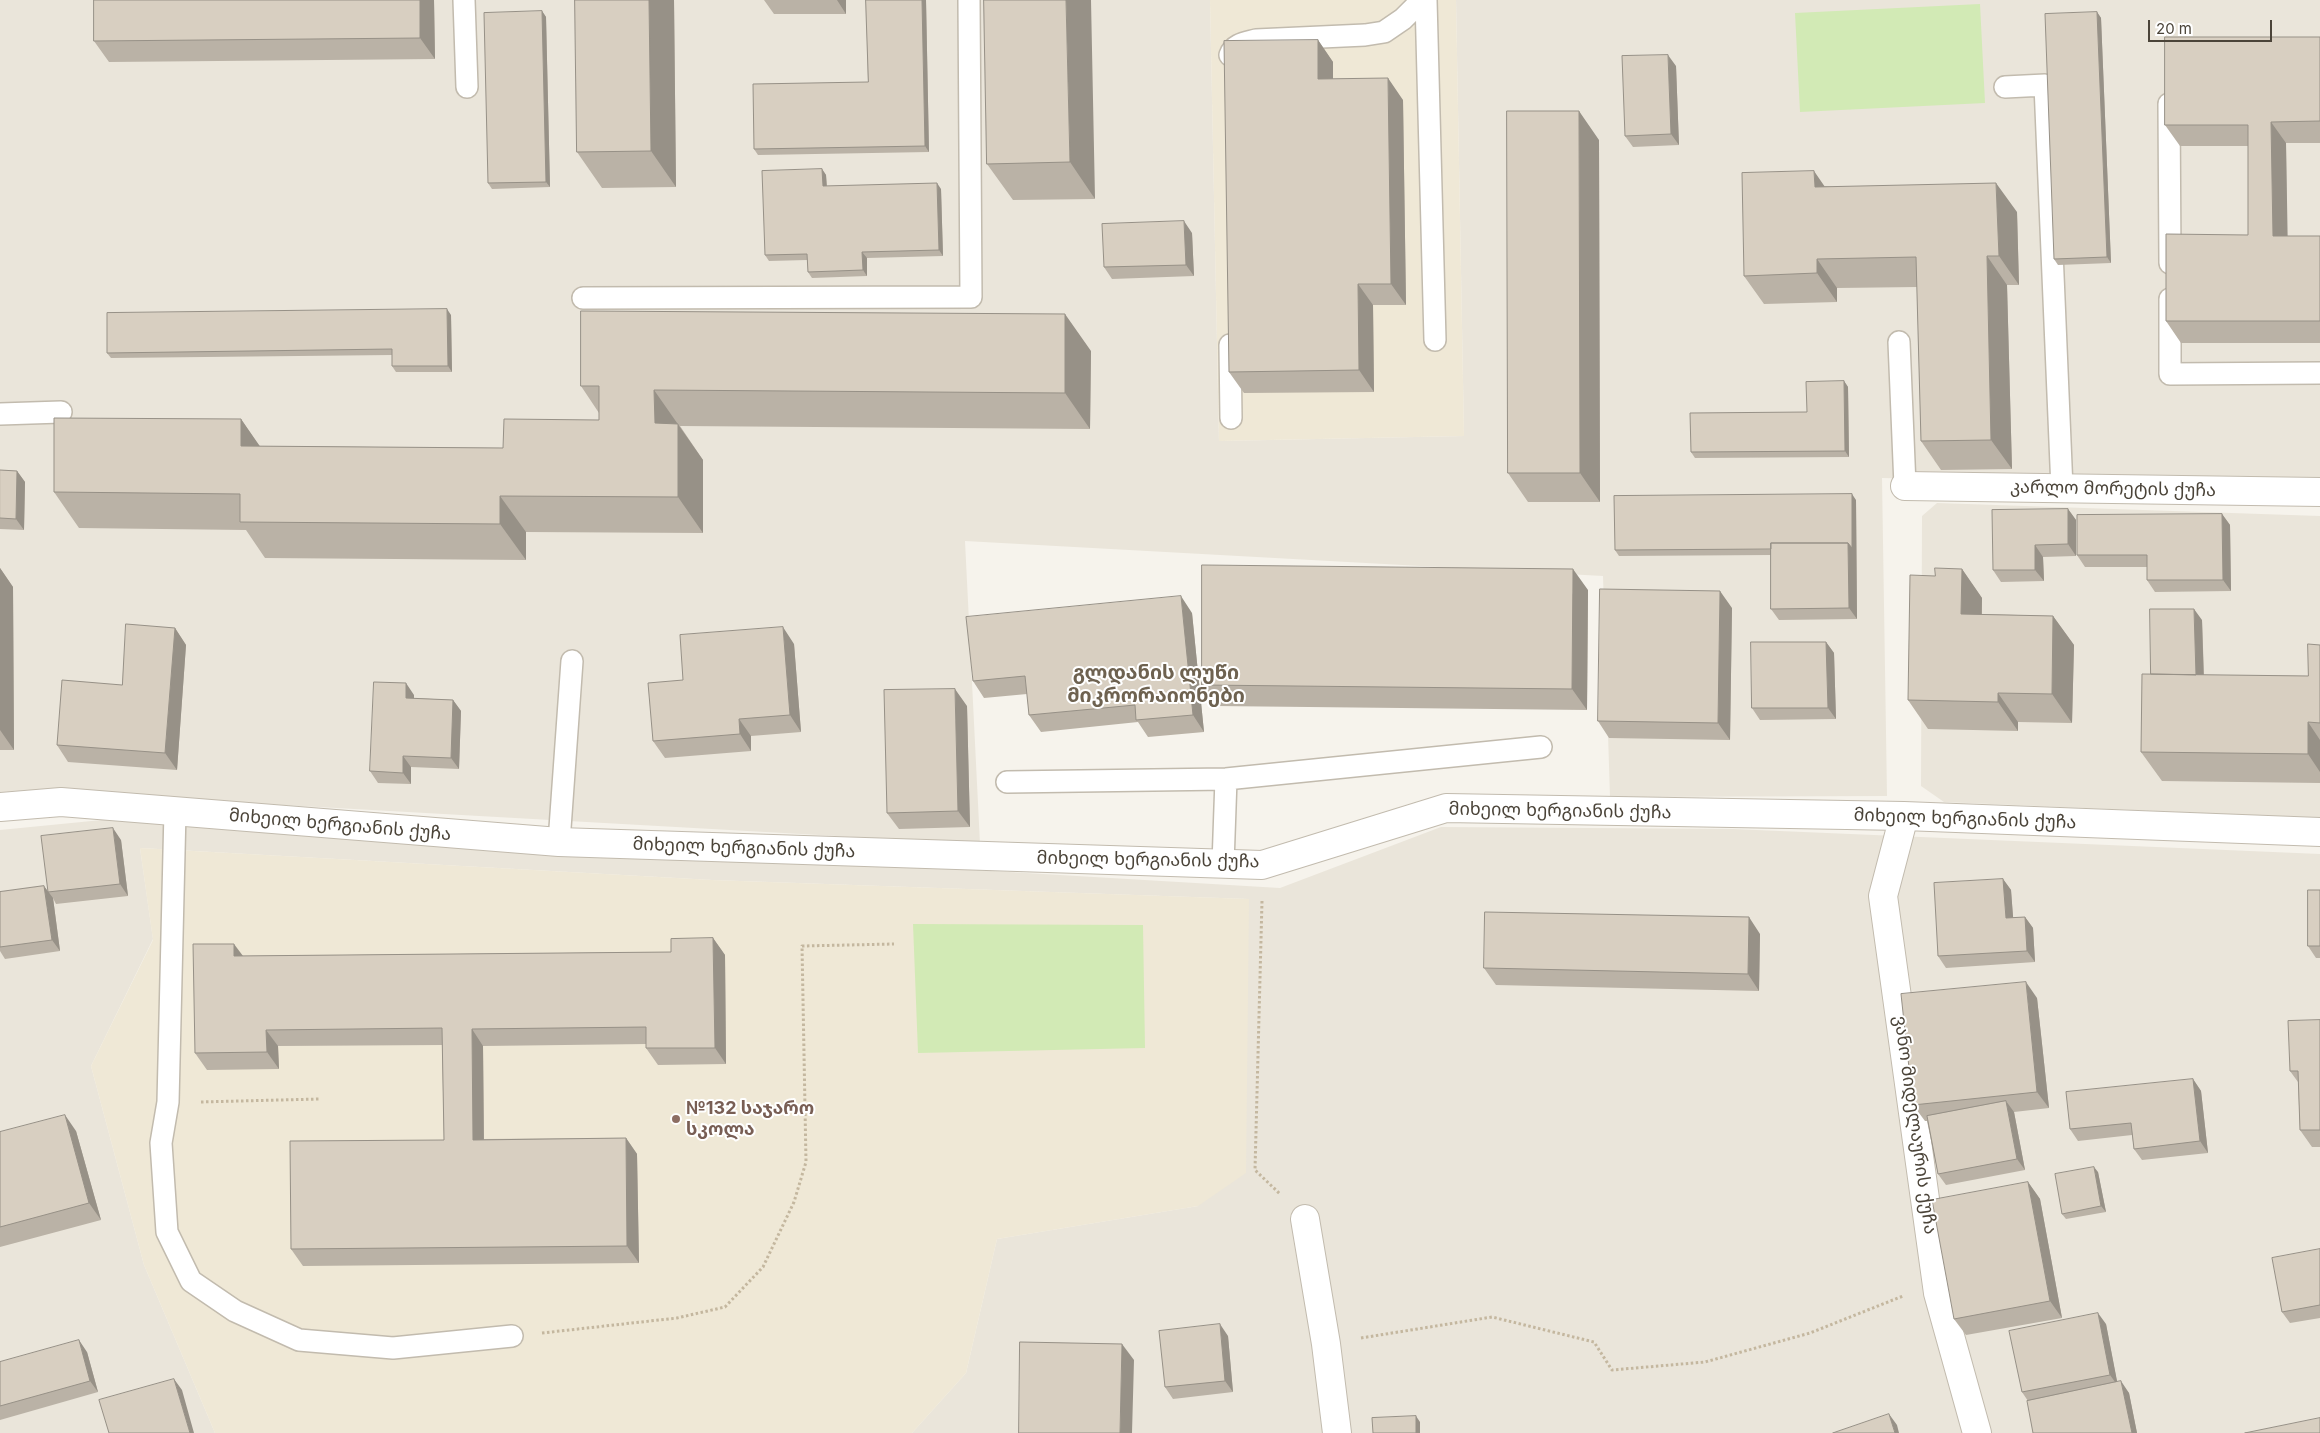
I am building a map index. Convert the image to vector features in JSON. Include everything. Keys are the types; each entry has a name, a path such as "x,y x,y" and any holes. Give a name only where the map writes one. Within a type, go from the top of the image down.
{"street":[{"name":"კარლო მორეტის ქუჩა","path":"1905,486 2320,492"},
{"name":"მიხეილ ხერგიანის ქუჩა","path":"0,807 61,802 559,842 1262,865 1446,808 1904,816 2320,832"},
{"name":"ვანო მიდელაურის ქუჩა","path":"1904,816 1883,896 1938,1293 1977,1433"},
{"path":"1305,1219 1326,1344 1337,1433"}],"lane":[{"path":"464,0 467,88"},
{"path":"583,298 971,297 969,0"},
{"path":"1227,72 1231,52 1240,44 1256,40 1365,35 1384,32 1403,19 1422,0"},
{"path":"1426,0 1434,340"},
{"path":"2169,80 2170,374 2320,373"},
{"path":"2005,87 2045,85 2062,489"},
{"path":"1230,329 1231,418"},
{"path":"1899,342 1905,486"},
{"path":"0,414 62,412"},
{"path":"559,842 572,661"},
{"path":"1007,782 1226,779 1542,747"},
{"path":"1223,864 1226,779"},
{"path":"175,811 168,1102 161,1143 167,1232 191,1281 235,1311 299,1340 393,1348 512,1336"}],"path":[{"path":"1262,865 1255,1170 1305,1219"},
{"path":"512,1336 677,1318 725,1307 763,1267 794,1202 806,1162 802,946 894,944"},
{"path":"168,1102 319,1099"},
{"path":"1326,1344 1492,1316 1594,1342 1612,1370 1640,1368 1705,1362 1810,1333 1898,1296 1938,1293"}],"shaded area":[{"path":"0,0 1210,0 1219,441 1464,436 1456,0 2320,0 2320,488 1882,478 1887,796 1610,797 1603,576 965,541 980,844 32,791 0,792"},
{"path":"1210,0 1456,0 1464,436 1219,441"},
{"path":"1937,503 2320,516 2320,818 1944,802 1921,786 1922,516"},
{"path":"112,819 1280,888 1441,827 1733,829 2320,854 2320,1433 912,1433 966,1373 997,1239 1198,1206 1248,899 712,880 140,848 153,939 91,1066 144,1265 215,1433 0,1433 0,830"},
{"name":"№132 საჯარო სკოლა","path":"140,848 712,880 1249,899 1246,1173 1198,1206 997,1239 966,1373 912,1433 215,1433 144,1265 91,1066 153,940"}],"green space":[{"path":"1980,4 1985,103 1800,112 1795,13"},
{"path":"913,924 1143,925 1145,1048 918,1053"}],"building":[{"path":"94,0 420,0 420,38 94,41"},
{"path":"575,0 649,0 651,151 577,152"},
{"path":"866,0 922,0 925,146 754,149 753,84 868,82"},
{"path":"984,0 1066,0 1070,162 987,164"},
{"path":"542,11 546,182 488,183 484,13"},
{"path":"2097,12 2107,257 2054,259 2045,14"},
{"path":"2165,37 2320,37 2320,121 2271,122 2273,236 2320,236 2320,321 2166,321 2166,234 2248,235 2248,125 2165,125"},
{"path":"1318,40 1318,79 1388,78 1391,284 1358,284 1359,370 1229,372 1224,41"},
{"path":"1668,55 1671,134 1625,136 1622,56"},
{"path":"1507,111 1579,111 1580,473 1508,473"},
{"path":"822,169 823,186 937,183 939,250 862,252 863,270 808,272 807,254 765,255 762,171"},
{"path":"1814,171 1815,187 1996,183 1999,256 1987,256 1991,440 1921,441 1916,257 1817,259 1817,273 1744,276 1742,173"},
{"path":"1184,221 1186,265 1104,267 1102,224"},
{"path":"447,309 448,366 392,366 392,349 107,353 107,313"},
{"path":"581,311 1065,314 1065,393 654,390 655,423 678,424 678,497 500,496 500,524 240,522 240,494 54,492 54,418 241,419 241,446 503,448 504,419 599,420 599,386 581,386"},
{"path":"1844,381 1845,451 1691,452 1690,413 1807,412 1806,382"},
{"path":"0,470 17,471 16,519 0,518"},
{"path":"1852,494 1852,548 1848,543 1771,543 1771,549 1615,550 1614,496"},
{"path":"2068,509 2068,544 2035,545 2035,570 1993,570 1992,510"},
{"path":"2222,514 2223,580 2147,580 2147,555 2077,555 2077,515"},
{"path":"1771,543 1848,543 1849,608 1771,609"},
{"path":"1202,565 1573,569 1572,689 1202,685"},
{"path":"1935,568 1962,569 1961,614 2053,616 2052,694 1998,693 1998,702 1908,700 1910,575 1935,576"},
{"path":"1600,589 1720,591 1718,723 1598,721"},
{"path":"1181,596 1193,715 1136,720 1135,705 1029,715 1025,676 973,681 966,617"},
{"path":"2150,609 2194,609 2196,675 2151,674"},
{"path":"126,624 175,628 165,753 57,745 62,680 122,685"},
{"path":"783,627 790,715 739,719 740,734 653,741 648,683 683,680 680,635"},
{"path":"1751,642 1826,642 1828,708 1752,708"},
{"path":"2308,644 2320,645 2320,723 2308,722 2308,754 2141,752 2142,674 2308,676"},
{"path":"374,682 406,683 406,698 453,700 451,758 403,756 403,773 370,771"},
{"path":"955,689 958,811 887,813 884,690"},
{"path":"113,828 120,884 48,892 41,836"},
{"path":"2003,879 2006,918 2025,917 2027,951 1938,956 1934,883"},
{"path":"44,886 52,940 0,947 0,892"},
{"path":"2308,890 2320,890 2320,946 2308,946"},
{"path":"1485,912 1749,917 1748,974 1484,968"},
{"path":"713,938 715,1048 646,1048 646,1027 472,1029 473,1140 626,1138 627,1246 291,1249 290,1141 444,1140 442,1028 266,1030 267,1052 195,1053 193,944 234,944 234,956 671,952 671,939"},
{"path":"2026,982 2037,1092 1913,1105 1901,994"},
{"path":"2320,1020 2320,1130 2300,1130 2298,1071 2290,1071 2288,1021"},
{"path":"2193,1079 2200,1141 2134,1149 2131,1123 2070,1129 2066,1092"},
{"path":"2006,1101 2017,1159 1938,1174 1927,1116"},
{"path":"65,1115 89,1203 0,1227 0,1132"},
{"path":"2094,1167 2101,1206 2062,1214 2055,1174"},
{"path":"2028,1182 2050,1301 1954,1319 1932,1200"},
{"path":"2320,1249 2320,1305 2282,1312 2272,1258"},
{"path":"2098,1313 2110,1375 2022,1392 2009,1331"},
{"path":"1220,1324 1225,1381 1165,1387 1159,1331"},
{"path":"79,1340 90,1381 0,1406 0,1362"},
{"path":"1020,1342 1122,1344 1120,1433 1019,1433"},
{"path":"174,1379 190,1433 109,1433 99,1400"},
{"path":"2121,1381 2132,1433 2033,1433 2027,1401"},
{"path":"1889,1414 1895,1433 1833,1433"},
{"path":"1416,1416 1416,1433 1373,1433 1372,1418"},
{"path":"2320,1418 2320,1433 2245,1433"}],"place":[{"name":"№132 საჯარო სკოლა","path":"676,1119"}],"district":[{"name":"გლდანის ლუწი მიკრორაიონები","path":"1156,684"}]}
